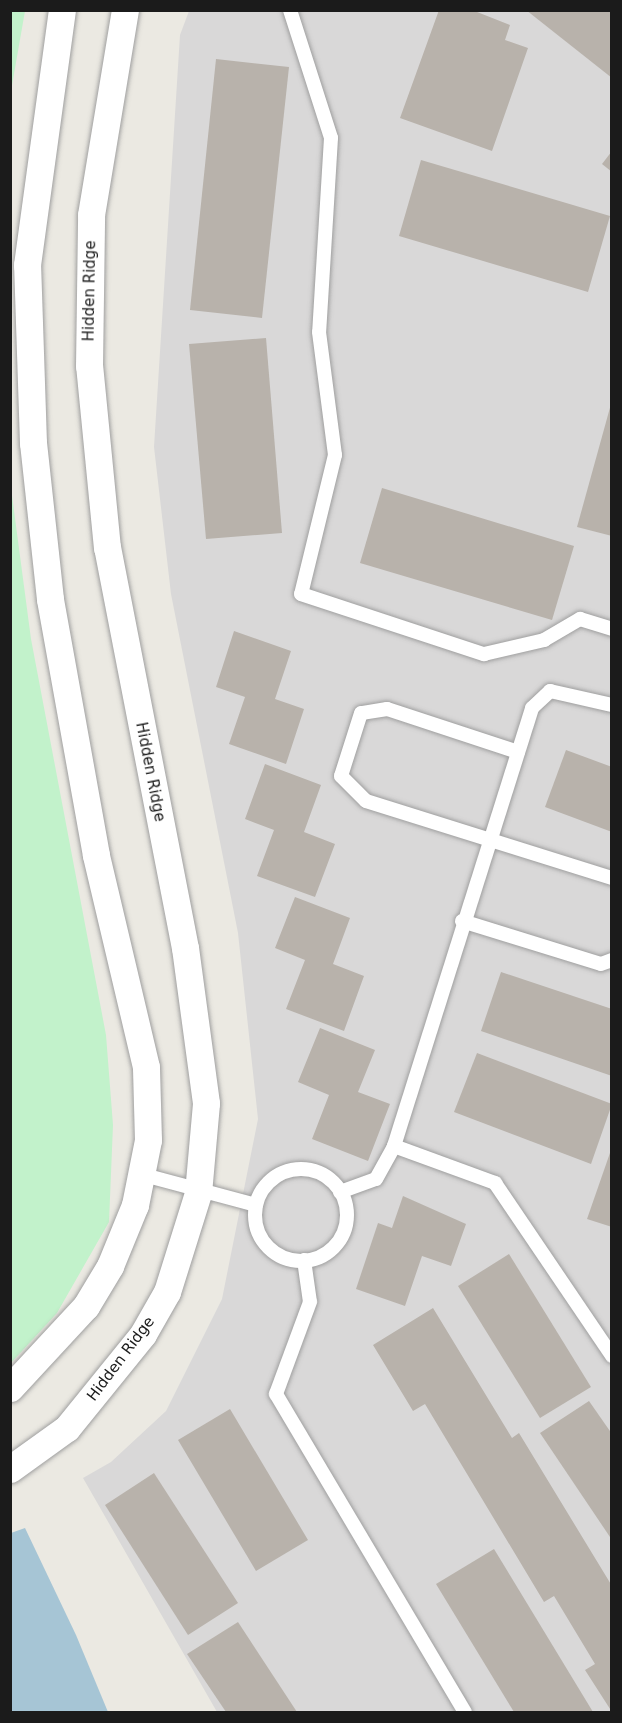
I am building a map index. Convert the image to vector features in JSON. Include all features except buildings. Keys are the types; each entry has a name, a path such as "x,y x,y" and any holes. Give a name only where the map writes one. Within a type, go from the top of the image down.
{"street":[{"path":"10,1388 86,1306 127,1229 144,1175 146,1067 96,855 50,599 33,443 27,265 62,10"},
{"name":"Hidden Ridge","path":"15,1467 67,1428 143,1334 167,1292 198,1193 206,1103 185,948 107,548 89,366 91,215 125,10"}],"lane":[{"path":"290,10 331,138 319,332 335,455 301,594 484,654 544,640 580,619 612,628"},
{"path":"340,1192 376,1179 394,1146 462,921 532,708 550,691 612,705"},
{"path":"518,752 387,709 361,712 341,776 366,801 488,842 612,878"},
{"path":"462,921 601,964 612,960"},
{"path":"394,1146 495,1183 612,1356"},
{"path":"289,1170 314,1171 340,1192 347,1214 340,1238 320,1256 304,1260 270,1248 256,1224 256,1205 266,1185 289,1170"},
{"path":"144,1175 198,1193 256,1205"},
{"path":"304,1260 310,1302 276,1394 465,1713"}],"shaded area":[{"path":"189,11 611,11 611,1712 217,1712 83,1478 111,1462 166,1411 222,1299 258,1119 238,933 171,594 154,447 180,35"}],"green space":[{"path":"10,11 25,11 11,91"},
{"path":"11,488 31,639 106,1035 113,1125 109,1222 57,1313 11,1363"}],"water":[{"path":"25,1528 76,1635 108,1712 11,1712 11,1533"}]}
